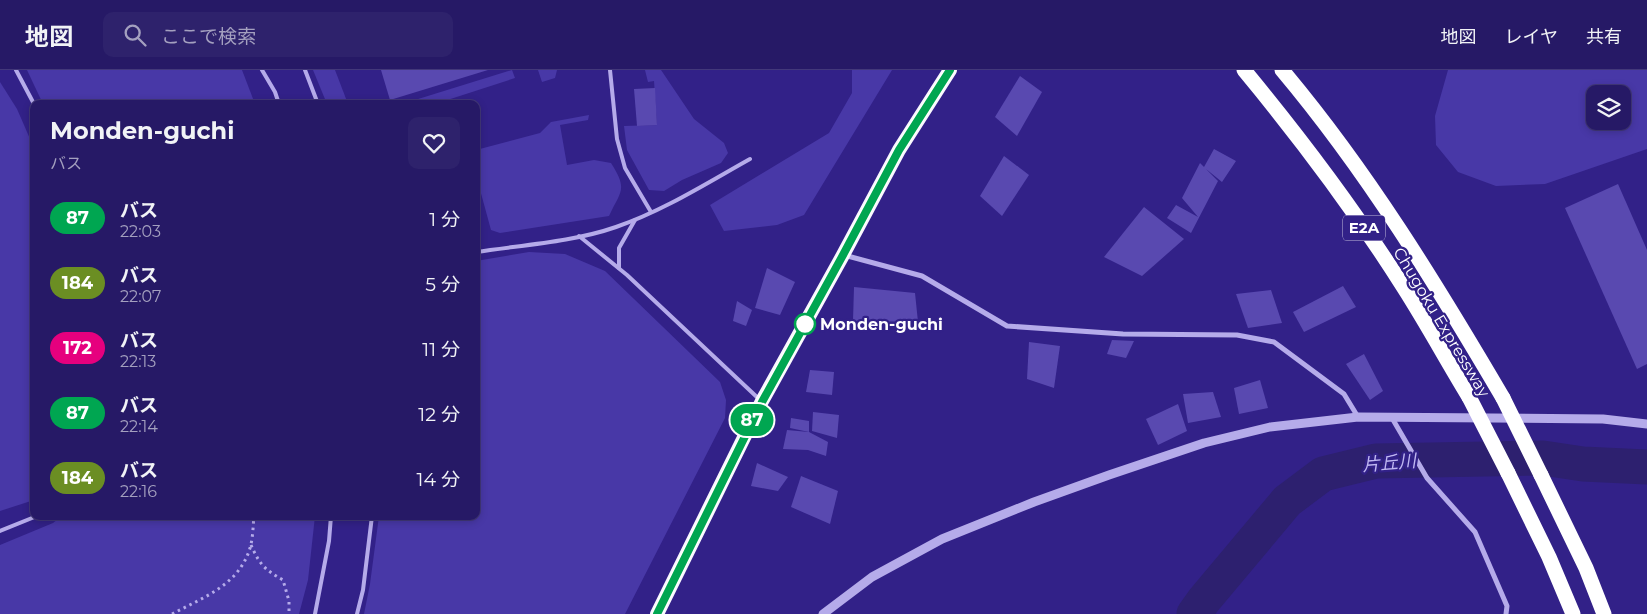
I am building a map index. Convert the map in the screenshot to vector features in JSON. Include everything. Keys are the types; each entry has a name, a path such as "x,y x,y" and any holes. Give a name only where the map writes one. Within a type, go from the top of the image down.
{"highway":[{"path":"657,614 762,402 899,150 950,70"},
{"name":"Chugoku Expressway","path":"1244,70 1328,176 1405,289 1469,397 1549,557 1573,614"},
{"name":"Chugoku Expressway","path":"1282,70 1345,151 1396,224 1440,292 1503,398 1586,568 1606,614"},
{"path":"1549,557 1566,614"}],"street":[{"path":"843,255 922,276 1007,326 1123,334 1237,335 1274,342 1344,394 1358,418"},
{"path":"823,614 872,577 933,544 1034,502 1204,443 1270,427 1358,418 1603,419 1647,424"},
{"path":"1392,418 1427,478 1475,532 1506,606 1506,614"}],"lane":[{"path":"16,70 32,100"},
{"path":"262,70 278,100"},
{"path":"305,70 316,100"},
{"path":"610,70 617,139 623,161 652,212"},
{"path":"480,251 579,236 616,227 652,212 750,159"},
{"path":"618,268 619,248 635,219"},
{"path":"579,236 618,268 762,402"},
{"path":"0,532 30,519"},
{"path":"315,614 329,541 331,520"},
{"path":"357,614 363,590 372,520"}],"path":[{"path":"172,614 220,589 240,571 251,545 254,520"},
{"path":"251,545 258,561 267,570 283,580 289,601 288,614"}],"shaded area":[{"path":"27,70 242,70 253,100 41,100"},
{"path":"313,70 335,70 346,100 325,100"},
{"path":"512,70 515,78 447,100 415,100"},
{"path":"538,70 557,70 555,78 542,82"},
{"path":"645,70 661,70 694,119 724,143 728,153 721,163 682,180 664,191 649,190 627,150 624,126 657,125 654,81 648,82"},
{"path":"852,70 892,70 804,215 777,225 724,231 710,205 829,133 852,93"},
{"path":"1448,70 1647,70 1647,149 1545,184 1496,186 1458,172 1436,145 1435,116"},
{"path":"0,82 17,109 30,139 30,501 0,511"},
{"path":"589,115 588,120 560,125 567,165 594,160 611,163 620,179 621,190 609,216 500,233 491,230 480,190 480,149 540,133 551,122"},
{"path":"529,252 565,254 605,271 720,382 726,400 725,418 625,614 364,614 378,520 480,520 480,260"},
{"path":"57,520 315,520 308,580 299,614 0,614 0,545"}],"building":[{"path":"381,70 488,70 390,100"},
{"path":"1020,76 1042,92 1017,136 995,117"},
{"path":"655,88 657,125 637,126 634,89"},
{"path":"1214,149 1236,161 1222,182 1206,169 1218,181 1191,233 1167,218 1176,205 1198,217 1182,198 1200,163 1204,167"},
{"path":"1004,156 1029,175 1002,216 980,196"},
{"path":"1618,184 1647,250 1647,364 1637,369 1565,208"},
{"path":"1144,207 1184,239 1142,276 1104,257"},
{"path":"767,268 795,282 780,315 755,308"},
{"path":"1343,286 1356,307 1304,332 1293,312"},
{"path":"854,287 915,293 918,322 853,321"},
{"path":"1271,290 1282,323 1248,328 1236,294"},
{"path":"737,301 752,310 746,326 733,321"},
{"path":"1112,340 1134,341 1126,358 1107,354"},
{"path":"1029,342 1060,346 1054,388 1027,379"},
{"path":"1364,354 1383,391 1370,400 1346,364"},
{"path":"810,370 834,372 832,395 806,392"},
{"path":"1260,380 1268,408 1239,414 1234,388"},
{"path":"1213,392 1221,417 1188,423 1183,394"},
{"path":"1178,404 1187,431 1158,445 1146,419"},
{"path":"813,412 839,415 837,438 812,431"},
{"path":"791,418 809,421 809,432 790,428"},
{"path":"787,430 809,432 828,442 826,456 808,450 783,449"},
{"path":"757,463 788,477 778,491 751,486"},
{"path":"801,476 838,491 830,524 791,507"}],"waterway":[{"name":"片丘川","path":"1194,614 1287,501 1323,474 1376,461 1543,458 1583,464 1647,467"}],"bus line":[{"name":"87","path":"657,614 762,402 899,150 950,70"}],"place":[{"name":"Monden-guchi","path":"805,324"}]}
